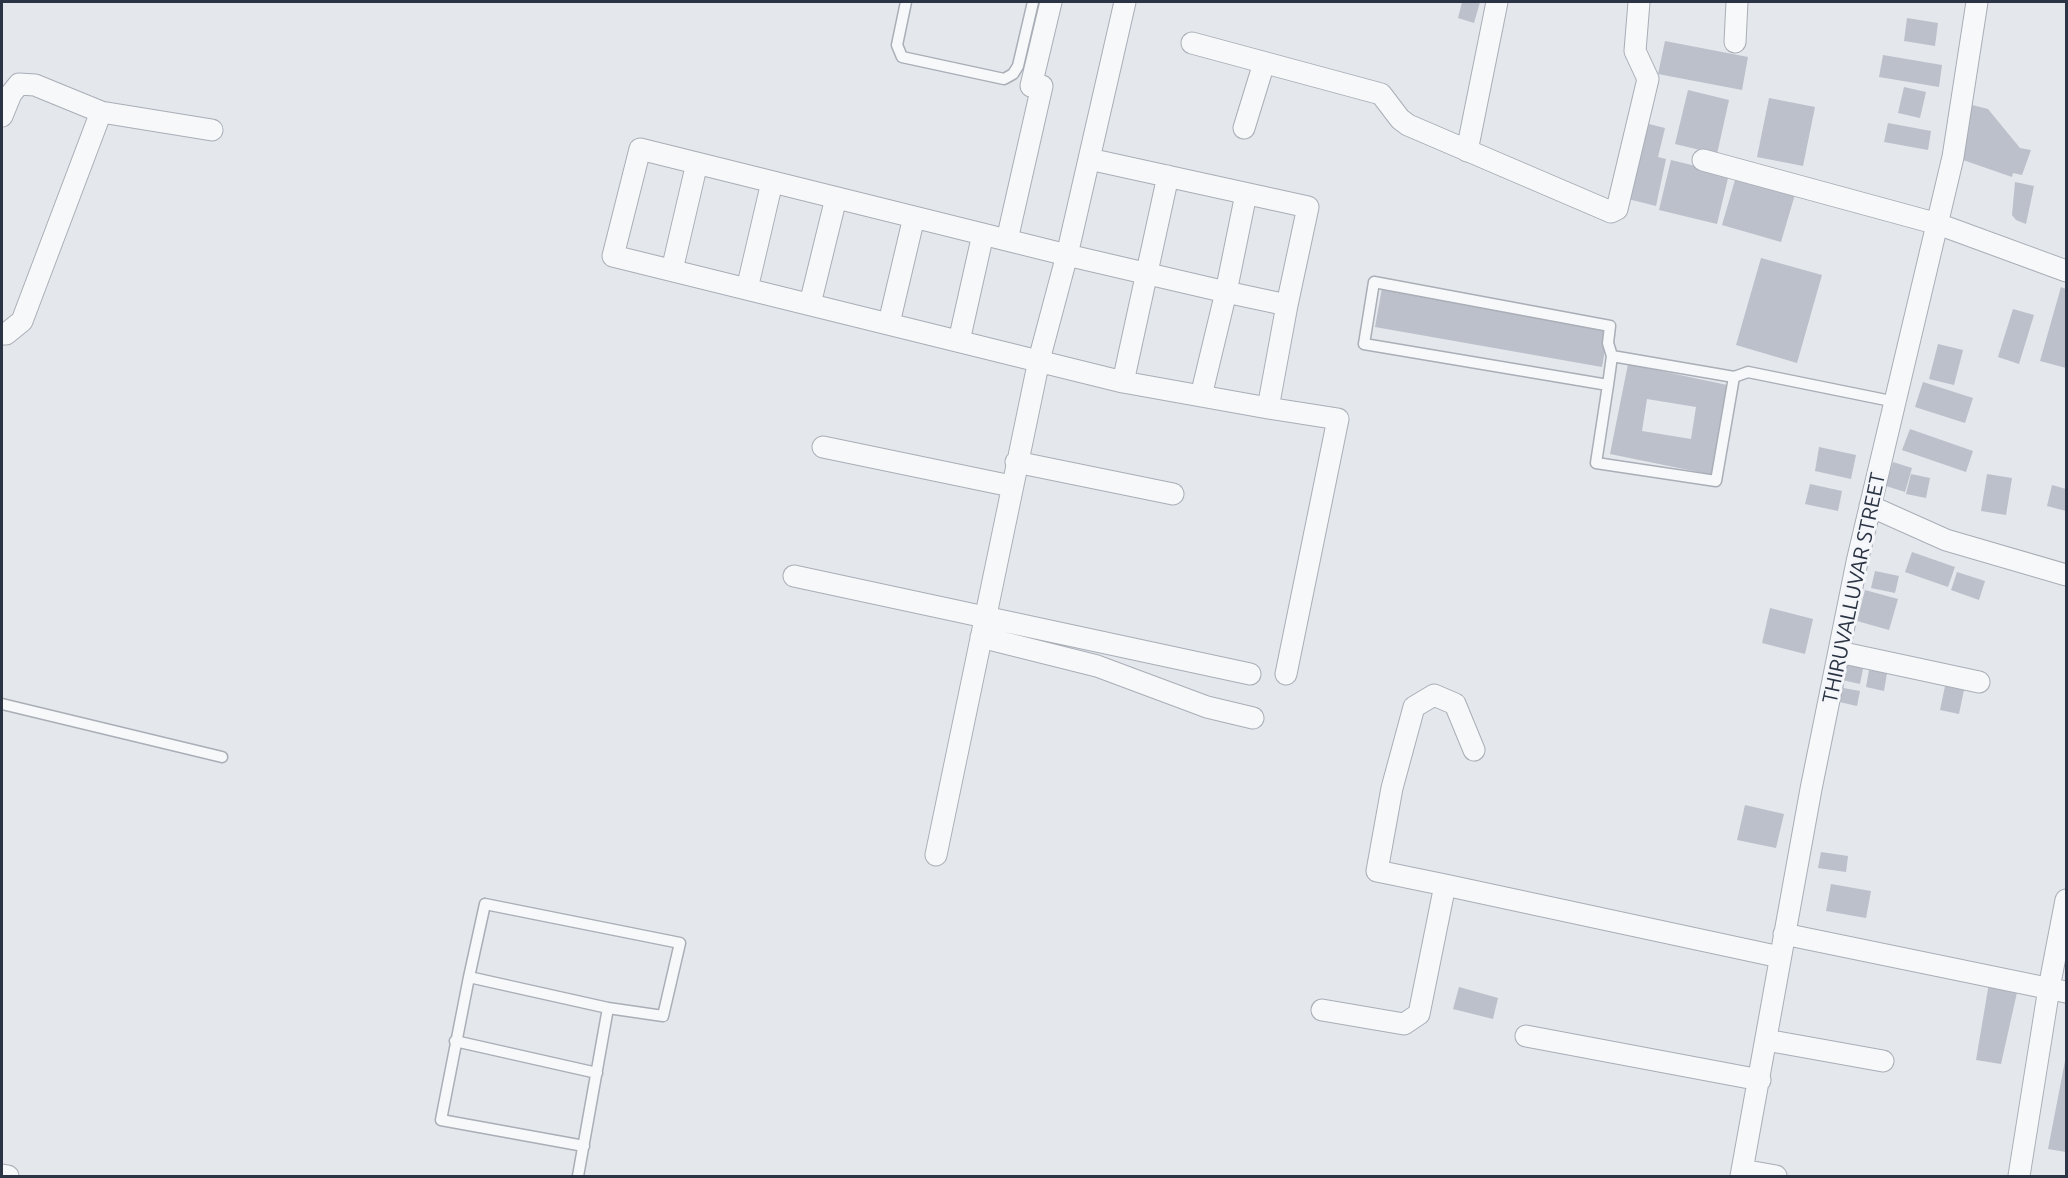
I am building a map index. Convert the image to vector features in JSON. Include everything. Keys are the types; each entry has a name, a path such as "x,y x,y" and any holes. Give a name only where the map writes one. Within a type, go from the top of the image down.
{"street":[{"path":"1007,240 1042,86 1031,86 1051,2"},
{"path":"936,855 1016,462 1039,360 1067,255 1125,2"},
{"path":"1467,151 1497,2"},
{"path":"1192,44 1381,94 1400,119 1408,125 1611,212 1617,209 1648,79 1635,51 1639,2"},
{"path":"1735,42 1737,2"},
{"name":"THIRUVALLUVAR STREET","path":"1741,1173 1760,1080 1784,934 1839,652 1870,506 1953,157 1977,2"},
{"path":"1244,128 1264,63"},
{"path":"2,116 11,94 19,84 34,85 101,112 212,130"},
{"path":"2,334 14,329 22,321 101,112"},
{"path":"1286,674 1338,419 1123,382 613,256 639,149 1067,255 1287,305"},
{"path":"1089,159 1308,207 1268,408"},
{"path":"1703,160 1938,224 2067,271"},
{"path":"672,270 697,163"},
{"path":"1123,382 1168,176"},
{"path":"747,288 772,182"},
{"path":"1202,396 1246,194"},
{"path":"810,304 836,198"},
{"path":"889,324 914,217"},
{"path":"959,341 983,234"},
{"path":"823,447 1011,486"},
{"path":"1016,462 1173,494"},
{"path":"1870,506 1946,540 2067,575"},
{"path":"794,576 982,628 1097,666 1207,707 1253,718"},
{"path":"982,628 1250,674"},
{"path":"1839,652 1979,682"},
{"path":"1474,750 1455,704 1434,695 1414,706 1392,788 1377,871 1780,957"},
{"path":"1322,1010 1404,1024 1419,1014 1445,885"},
{"path":"2019,1176 2058,990 2067,900"},
{"path":"1784,934 2058,990"},
{"path":"1526,1036 1760,1080"},
{"path":"1766,1040 1883,1061"},
{"path":"1741,1173 1776,1176"},
{"path":"2,1175 8,1176"}],"lane":[{"path":"906,2 897,45 902,57 1004,79 1018,66 1033,2"},
{"path":"1608,385 1364,344 1374,282 1610,326 1608,343 1612,356 1608,385 1596,463 1716,481 1734,377"},
{"path":"1612,356 1734,377 1749,372 1896,402"},
{"path":"2,705 222,757"},
{"path":"469,977 608,1008 663,1016 680,943 485,904 469,977 455,1041 441,1120 584,1146"},
{"path":"578,1176 608,1008"},
{"path":"455,1041 597,1073"}],"building":[{"path":"1462,2 1480,2 1474,23 1458,18"},
{"path":"1907,18 1938,23 1935,46 1904,41"},
{"path":"1665,41 1748,57 1742,90 1658,74"},
{"path":"1883,55 1942,65 1939,87 1879,77"},
{"path":"1904,87 1926,92 1920,118 1898,113"},
{"path":"1688,90 1729,100 1717,154 1675,144"},
{"path":"1769,98 1815,107 1803,166 1757,157"},
{"path":"1972,105 1988,109 2020,148 2031,150 2022,175 2013,173 2012,177 1963,160"},
{"path":"1645,123 1665,128 1658,157 1666,159 1656,206 1628,199"},
{"path":"1888,123 1931,131 1928,150 1884,142"},
{"path":"1671,160 1729,174 1717,224 1659,210"},
{"path":"1737,173 1796,191 1781,242 1722,225"},
{"path":"2015,182 2034,186 2026,224 2016,220 2012,215"},
{"path":"1761,258 1822,275 1797,363 1736,345"},
{"path":"2061,287 2066,289 2066,368 2040,361"},
{"path":"1382,288 1609,328 1602,367 1375,327"},
{"path":"2013,309 2034,315 2019,364 1998,357"},
{"path":"1938,344 1963,350 1954,385 1929,379"},
{"path":"1628,364 1732,386 1713,475 1610,454","holes":["1647,399 1696,407 1691,439 1642,431"]},
{"path":"1923,382 1973,398 1965,423 1915,407"},
{"path":"1910,429 1973,451 1966,472 1902,450"},
{"path":"1819,447 1856,455 1851,479 1815,471"},
{"path":"1893,462 1912,468 1905,492 1886,486"},
{"path":"1911,474 1930,478 1926,498 1906,494"},
{"path":"1987,474 2012,478 2006,515 1981,511"},
{"path":"1810,484 1842,491 1838,511 1805,504"},
{"path":"2052,485 2066,489 2066,511 2047,506"},
{"path":"1912,552 1955,567 1948,587 1905,572"},
{"path":"1875,571 1899,576 1895,593 1871,588"},
{"path":"1957,572 1985,581 1979,600 1951,590"},
{"path":"1865,590 1898,599 1889,630 1857,621"},
{"path":"1770,608 1813,619 1805,654 1762,643"},
{"path":"1846,660 1864,664 1860,684 1842,680"},
{"path":"1869,670 1887,673 1884,691 1866,687"},
{"path":"1945,686 1964,690 1959,714 1940,710"},
{"path":"1838,687 1860,691 1857,706 1835,701"},
{"path":"1745,805 1784,814 1776,848 1737,840"},
{"path":"1821,852 1848,856 1846,872 1818,868"},
{"path":"1831,884 1871,891 1866,918 1826,911"},
{"path":"1989,983 2018,988 2001,1064 1976,1060"},
{"path":"1459,987 1498,998 1493,1019 1453,1009"},
{"path":"2066,1061 2066,1152 2048,1149"}]}
